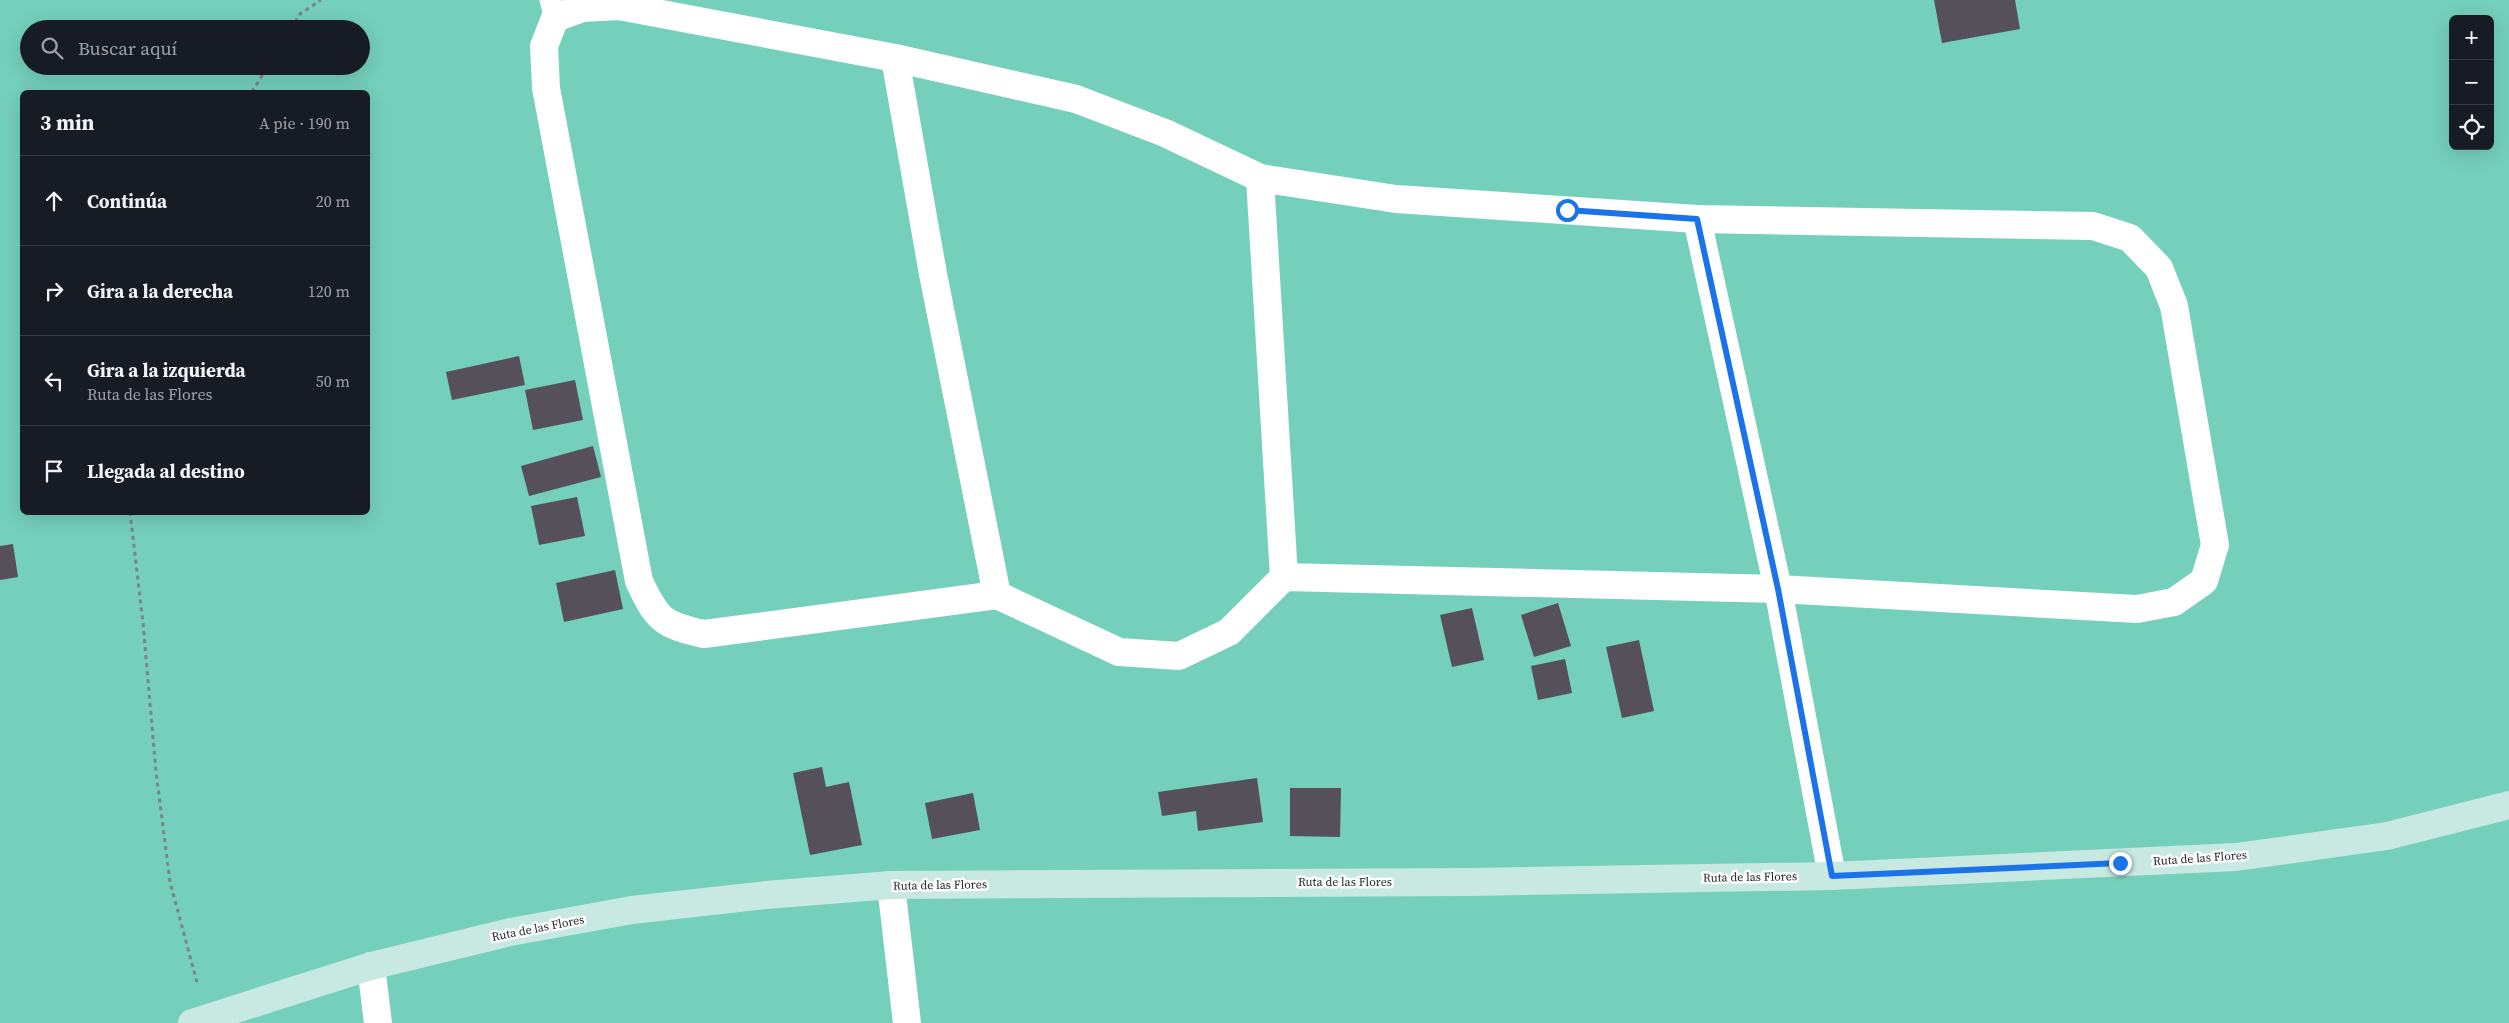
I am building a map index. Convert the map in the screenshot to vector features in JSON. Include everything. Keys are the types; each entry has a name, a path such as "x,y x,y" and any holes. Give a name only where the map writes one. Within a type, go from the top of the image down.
{"main road":[{"name":"Ruta de las Flores","path":"199,1020 370,966 510,932 632,910 766,895 891,885 1470,882 1832,876 2236,857 2387,836 2509,805"}],"street":[{"path":"619,6 895,58 1076,99 1165,133 1260,178 1396,199 1697,219 2093,226 2130,238 2159,268 2174,306 2215,544 2204,581 2174,602 2137,609 1778,589 1284,577 1229,632 1179,656 1119,652 997,595 704,634 675,628 652,609 639,581 546,88 544,46 553,9 619,6"},
{"path":"895,58 933,274 997,595"},
{"path":"1260,178 1284,577"},
{"path":"1697,219 1778,589 1832,876"},
{"path":"891,885 907,1023"},
{"path":"370,966 378,1023"}],"path":[{"path":"296,20 300,14 321,0"},
{"path":"253,90 262,75"},
{"path":"130,515 143,623 156,772 170,882 199,1020"}],"green space":[{"path":"0,0 2509,0 2509,1023 0,1023"}],"building":[{"path":"1934,0 2015,0 2020,29 1942,43"},
{"path":"519,356 525,385 452,400 446,372"},
{"path":"575,380 583,420 533,430 525,390"},
{"path":"593,446 601,477 529,496 521,466"},
{"path":"577,497 585,536 539,545 531,506"},
{"path":"13,544 18,577 0,580 0,546"},
{"path":"615,570 623,609 564,622 556,583"},
{"path":"1558,603 1571,646 1534,657 1521,615"},
{"path":"1472,608 1484,660 1452,667 1440,615"},
{"path":"1639,640 1654,711 1622,718 1606,647"},
{"path":"1565,659 1572,693 1538,700 1531,666"},
{"path":"822,767 826,787 849,782 862,845 810,855 793,773"},
{"path":"1257,778 1263,822 1198,831 1196,811 1162,816 1158,792"},
{"path":"1290,788 1341,788 1340,837 1290,836"},
{"path":"973,793 980,830 932,839 925,803"}],"route":[{"path":"1567,210 1697,219 1778,589 1832,876 2120,863"}]}
